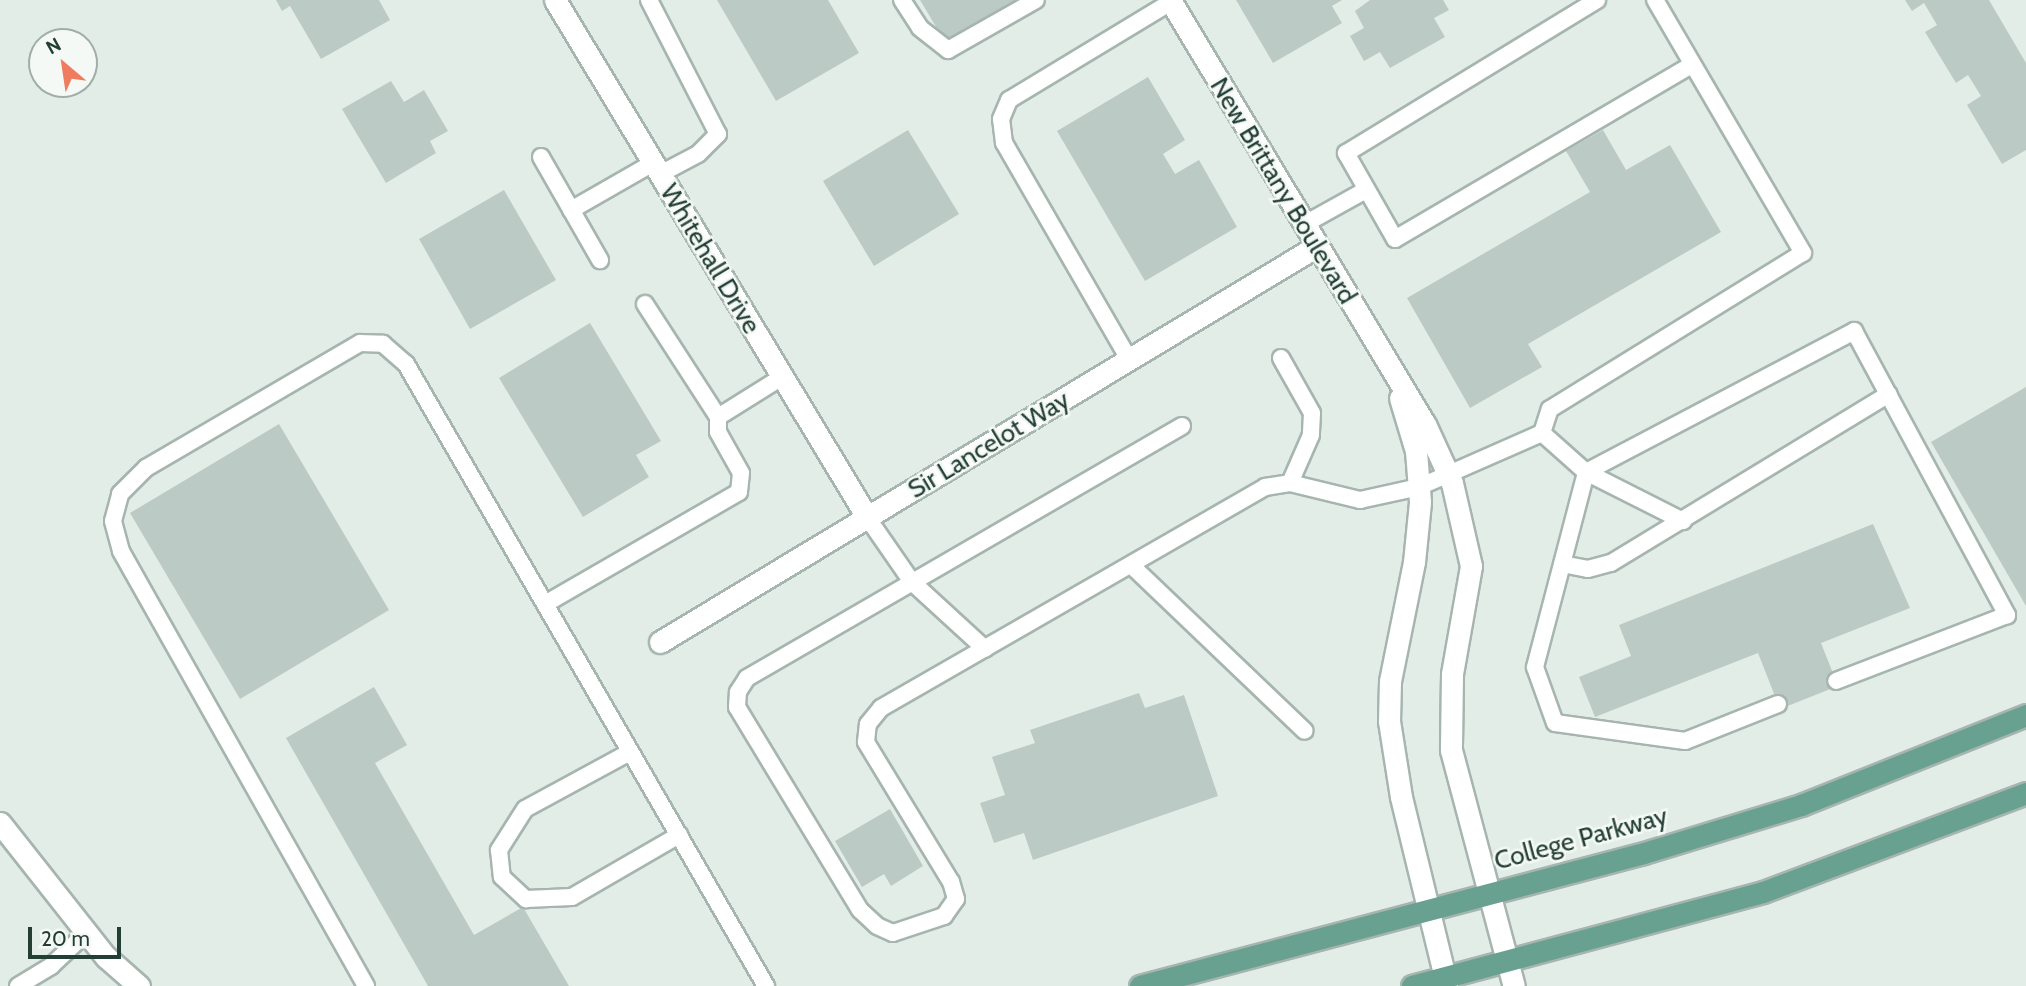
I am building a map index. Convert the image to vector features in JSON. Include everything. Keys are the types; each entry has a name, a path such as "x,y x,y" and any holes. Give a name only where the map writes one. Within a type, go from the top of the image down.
{"main road":[{"name":"College Parkway","path":"1140,986 1430,906 1644,853 1801,805 2026,715"},
{"path":"1412,986 1445,982 1507,961 1763,892 2026,793"}],"street":[{"name":"Whitehall Drive","path":"555,0 867,517"},
{"name":"New Brittany Boulevard","path":"1171,1 1396,383 1425,424 1449,475 1467,531 1471,566 1452,674 1451,750 1514,986"},
{"name":"Sir Lancelot Way","path":"660,642 1317,246"},
{"name":"New Brittany Boulevard","path":"1396,383 1419,487 1415,562 1396,642 1389,720 1401,797 1430,906 1445,982"},
{"path":"0,823 86,933 139,986"}],"lane":[{"path":"571,210 656,169 698,154 718,134 649,0"},
{"path":"902,0 919,28 948,50 1036,0"},
{"path":"1597,0 1346,153 1395,239 1690,65"},
{"path":"1182,426 747,678 738,692 737,707 860,910 893,933 944,916 956,899 951,882 866,742 868,724 881,708 1265,487 1290,483 1360,500 1419,487 1542,433 1550,409 1803,253 1762,176 1690,65 1655,0"},
{"path":"1130,361 1004,143 1000,119 1009,100 1171,1"},
{"path":"541,157 600,260"},
{"path":"1303,225 1366,190"},
{"path":"545,604 739,492 741,473 718,432 718,417 645,304"},
{"path":"1778,704 1685,741 1555,723 1535,667 1586,472 1854,331 2007,615 1836,681"},
{"path":"366,986 121,551 113,521 120,494 146,468 360,342 383,344 406,364 766,986"},
{"path":"1281,358 1312,413 1311,435 1290,483"},
{"path":"718,417 782,377"},
{"path":"1562,565 1588,569 1611,562 1889,394"},
{"path":"1542,433 1586,472 1682,521"},
{"path":"867,517 912,582 985,649"},
{"path":"1131,565 1305,731"},
{"path":"630,752 525,809 499,850 502,877 526,899 572,897 679,835"},
{"path":"19,986 86,933"}],"building":[{"path":"276,0 379,0 390,20 321,59 290,6 282,11"},
{"path":"717,0 828,0 859,53 776,101"},
{"path":"920,0 1017,0 945,42"},
{"path":"1236,0 1342,0 1332,6 1342,23 1273,63"},
{"path":"1370,0 1443,0 1449,10 1434,18 1445,37 1390,68 1380,52 1364,61 1350,36 1364,28 1355,11"},
{"path":"1905,0 1989,0 2026,63 2026,150 2002,164 1967,105 1981,96 1968,75 1956,83 1925,32 1937,25 1924,3 1912,11"},
{"path":"1148,77 1185,140 1163,154 1175,174 1199,160 1237,227 1145,281 1057,131"},
{"path":"391,81 404,102 424,90 448,131 430,141 436,153 386,183 342,109"},
{"path":"908,130 959,214 874,266 823,181"},
{"path":"1603,130 1626,170 1670,145 1721,232 1528,344 1542,367 1470,408 1407,298 1590,192 1566,151"},
{"path":"504,190 556,280 470,329 419,239"},
{"path":"590,323 661,441 636,455 649,477 583,517 499,378"},
{"path":"2026,387 2026,606 1931,442"},
{"path":"279,424 389,610 240,699 130,513"},
{"path":"1873,524 1910,608 1821,643 1838,686 1780,709 1758,653 1595,717 1579,677 1631,656 1619,625"},
{"path":"374,687 407,745 375,763 474,935 523,907 569,986 428,986 286,738"},
{"path":"1139,693 1145,708 1184,695 1218,796 1033,860 1024,833 994,843 980,803 1005,795 992,757 1035,743 1030,730"},
{"path":"890,809 923,866 891,886 884,874 862,887 835,841"}]}
